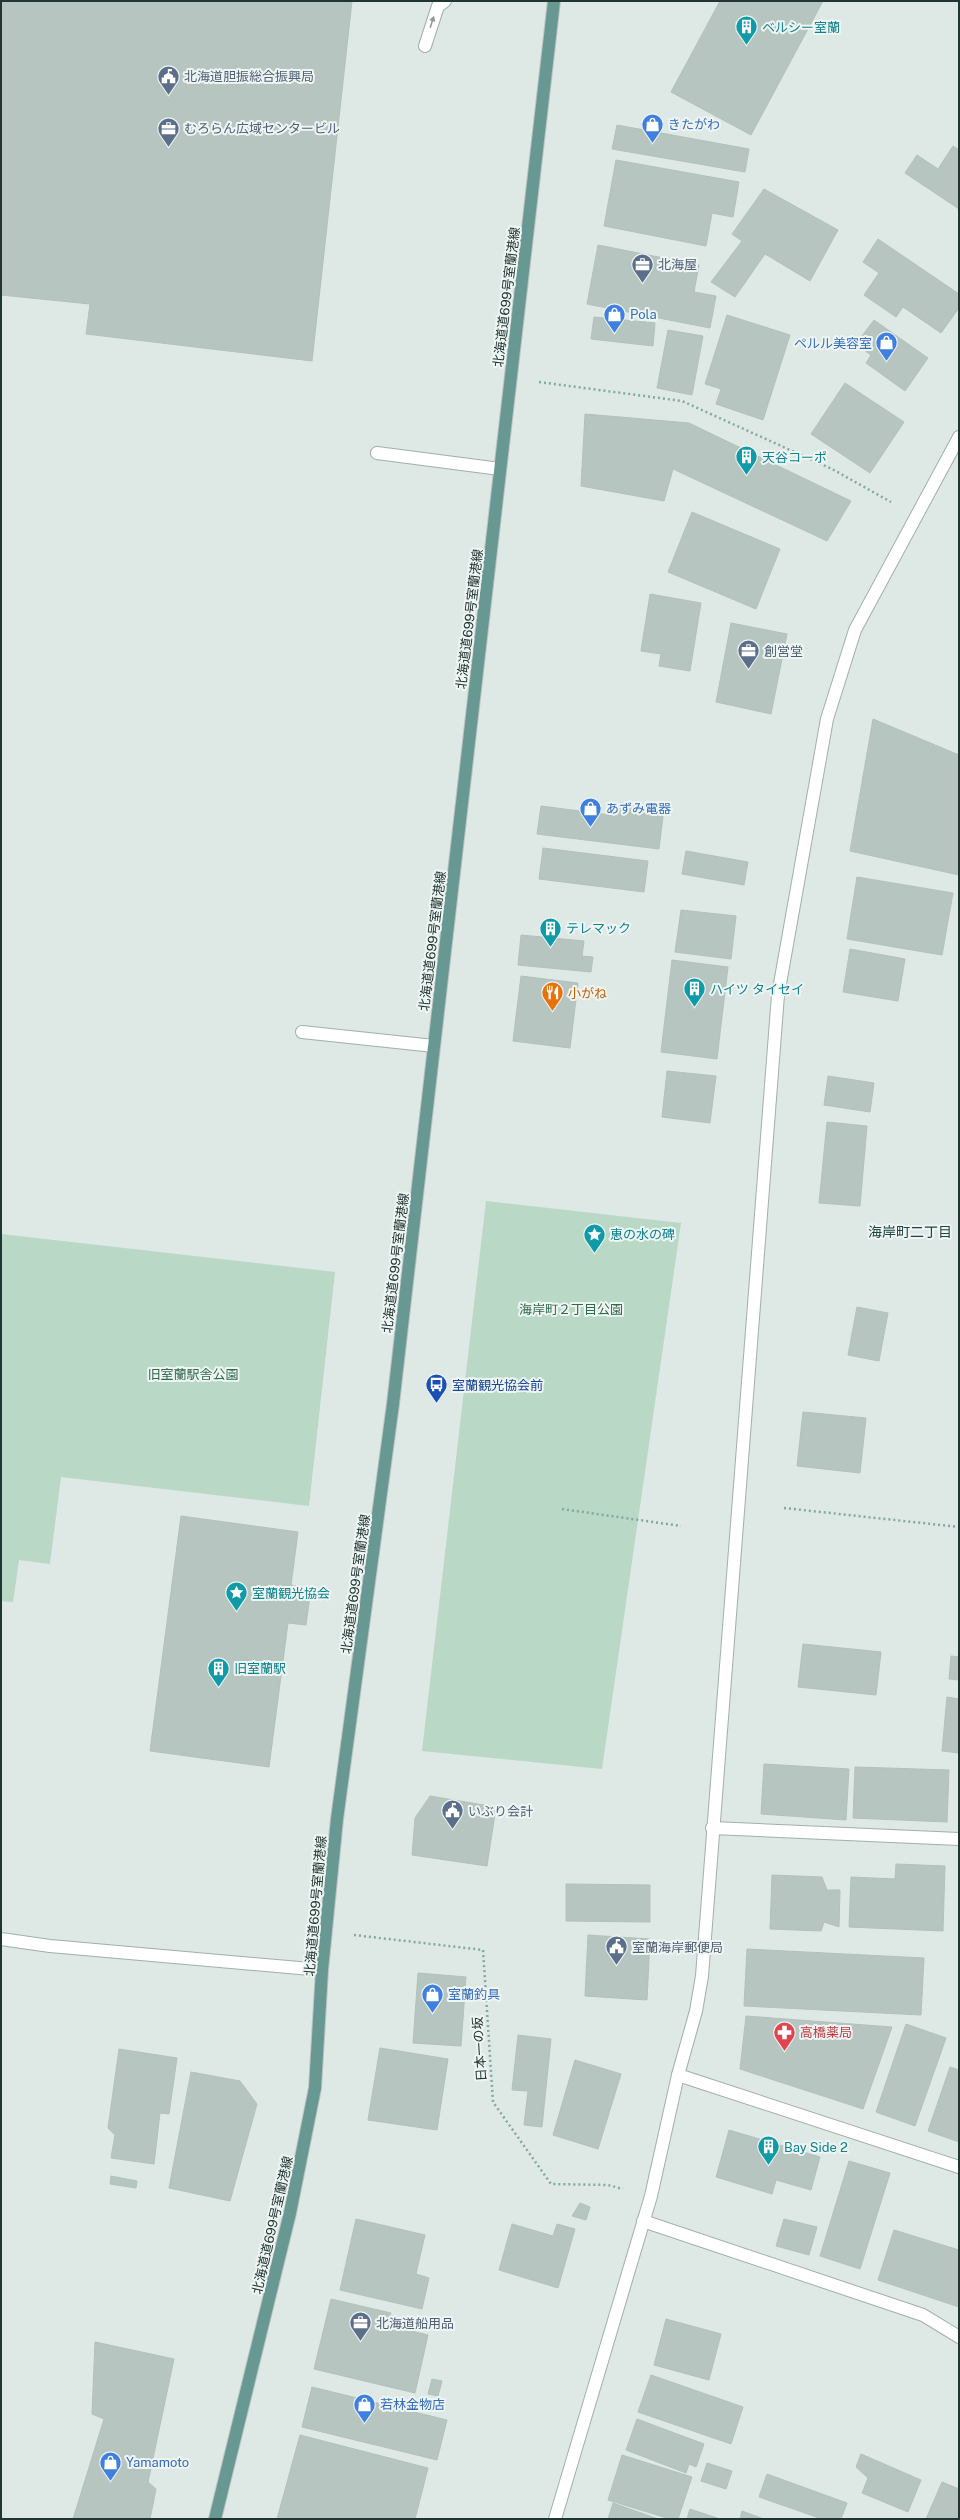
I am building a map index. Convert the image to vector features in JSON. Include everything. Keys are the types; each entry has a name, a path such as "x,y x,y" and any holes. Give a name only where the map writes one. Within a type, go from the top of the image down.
{"main road":[{"name":"北海道道699号室蘭港線","path":"215,2519 290,2213 314,2096 322,1970 337,1819 393,1404 554,1"}],"street":[{"path":"425,46 438,6 445,1"},
{"path":"555,2519 650,2196 678,2075 696,2011 702,1976 712,1828 778,995 827,718 855,630 959,437"},
{"path":"377,453 500,469"},
{"path":"302,1032 434,1046"},
{"path":"712,1828 959,1839"},
{"path":"1,1939 50,1946 322,1970"},
{"path":"678,2075 959,2167"},
{"path":"643,2221 923,2315 959,2337"}],"path":[{"path":"511,379 570,385 682,402 832,469 916,516"},
{"path":"784,1508 959,1527"},
{"path":"562,1510 681,1526"},
{"name":"日本一の坂","path":"326,1932 483,1950 493,2102 551,2184 608,2185 650,2196"}],"green space":[{"name":"海岸町２丁目公園","path":"486,1201 681,1223 602,1769 422,1751"},
{"name":"旧室蘭駅舎公園","path":"1,1234 335,1272 309,1506 61,1477 50,1564 19,1560 13,1602 1,1601"}],"building":[{"name":"むろらん広域センタービル","path":"1,1 352,1 312,361 86,334 90,304 1,295"},
{"name":"ベルシー室蘭","path":"720,1 823,1 751,135 671,92"},
{"path":"617,125 749,149 745,172 612,149"},
{"path":"953,146 959,150 959,209 905,173 917,155 938,169"},
{"path":"616,160 739,182 733,217 712,213 706,246 604,226"},
{"path":"764,189 838,230 810,281 765,254 735,297 711,282 742,241 732,234"},
{"path":"878,239 959,294 959,308 941,333 903,307 896,317 864,295 879,273 863,262"},
{"path":"598,245 699,265 694,292 716,296 710,328 587,304"},
{"path":"727,315 790,335 763,420 716,404 721,389 705,384"},
{"path":"594,317 655,323 653,346 591,339"},
{"path":"874,320 928,358 905,391 866,363 871,355 856,344"},
{"path":"668,330 703,336 692,395 657,388"},
{"path":"845,383 904,422 870,473 811,434"},
{"name":"天谷コーポ","path":"585,414 689,423 851,501 827,541 673,469 664,501 581,486"},
{"path":"692,512 780,549 756,609 668,572"},
{"path":"650,594 701,603 690,671 659,666 661,654 641,651"},
{"path":"731,623 787,634 771,714 716,702"},
{"path":"873,719 959,755 959,875 850,851"},
{"path":"620,803 664,808 659,849 537,834 541,806 618,816"},
{"path":"543,848 648,861 644,892 539,879"},
{"path":"686,851 748,862 744,885 682,874"},
{"path":"857,877 953,893 942,955 847,939"},
{"path":"681,910 736,916 731,959 675,952"},
{"name":"テレマック","path":"521,935 584,941 582,956 593,957 591,972 518,965"},
{"path":"850,949 905,959 898,1001 843,992"},
{"name":"ハイツ タイセイ","path":"672,960 728,967 717,1059 661,1052"},
{"path":"521,976 578,983 570,1048 513,1041"},
{"path":"667,1071 716,1076 710,1123 662,1117"},
{"path":"828,1076 874,1083 870,1112 824,1105"},
{"path":"827,1122 867,1126 860,1206 819,1203"},
{"path":"857,1307 888,1313 879,1361 848,1355"},
{"path":"803,1412 866,1418 860,1473 797,1466"},
{"name":"旧室蘭駅","path":"181,1516 298,1532 291,1585 311,1588 306,1625 288,1623 269,1767 150,1751"},
{"path":"803,1644 881,1652 876,1695 798,1687"},
{"path":"951,1656 959,1657 959,1680 949,1679"},
{"path":"947,1697 959,1699 959,1753 942,1751"},
{"path":"764,1764 849,1769 846,1820 761,1814"},
{"path":"855,1767 949,1770 947,1822 853,1818"},
{"path":"430,1796 496,1807 487,1866 412,1855 415,1818"},
{"path":"896,1864 945,1866 943,1931 849,1927 851,1877 895,1879"},
{"path":"772,1875 822,1877 827,1890 840,1890 839,1927 824,1922 821,1931 770,1929"},
{"path":"566,1884 650,1885 650,1922 566,1921"},
{"name":"室蘭海岸郵便局","path":"588,1935 650,1939 647,2000 585,1996"},
{"path":"747,1949 924,1958 921,2015 744,2006"},
{"path":"418,1973 466,1977 461,2046 413,2043"},
{"path":"746,2016 892,2027 863,2109 740,2069"},
{"path":"906,2024 946,2038 915,2126 876,2112"},
{"path":"518,2035 551,2039 542,2127 524,2125 528,2091 512,2090"},
{"path":"380,2048 448,2059 437,2130 368,2120"},
{"path":"119,2049 177,2058 169,2114 160,2113 154,2164 111,2158 115,2135 108,2128"},
{"path":"575,2060 621,2074 598,2149 553,2135"},
{"path":"950,2067 959,2070 959,2142 928,2131"},
{"path":"191,2072 240,2081 257,2104 230,2201 169,2188"},
{"name":"Bay Side 2","path":"729,2130 820,2157 811,2190 776,2180 772,2194 716,2177"},
{"path":"849,2161 890,2173 860,2269 820,2256"},
{"path":"111,2176 137,2181 136,2188 110,2184"},
{"path":"580,2203 590,2207 586,2220 572,2216"},
{"path":"356,2219 425,2235 416,2274 429,2278 422,2309 340,2290"},
{"path":"784,2219 817,2227 809,2255 776,2246"},
{"path":"512,2224 553,2236 557,2224 575,2229 558,2288 499,2270"},
{"path":"894,2230 959,2250 959,2307 878,2280"},
{"path":"331,2299 391,2313 388,2325 428,2335 415,2393 314,2369"},
{"path":"666,2319 721,2334 709,2380 654,2365"},
{"path":"95,2342 174,2359 148,2482 156,2489 150,2519 73,2519 104,2419 92,2414"},
{"path":"651,2375 743,2407 731,2444 638,2412"},
{"path":"432,2379 442,2381 438,2396 428,2394"},
{"path":"312,2387 447,2420 437,2460 302,2427"},
{"path":"637,2419 704,2444 696,2467 689,2464 686,2473 626,2450"},
{"path":"300,2435 428,2468 415,2519 277,2519"},
{"path":"861,2454 921,2480 908,2512 862,2493 868,2478 856,2467"},
{"path":"622,2455 692,2477 678,2519 670,2519 608,2500"},
{"path":"707,2463 732,2471 726,2489 701,2481"},
{"path":"767,2474 847,2503 841,2519 822,2519 759,2497"},
{"path":"942,2482 959,2489 959,2519 926,2519"},
{"path":"613,2503 658,2519 608,2519"},
{"path":"690,2509 720,2519 687,2519"},
{"path":"742,2511 764,2519 740,2519"}],"place":[{"name":"ベルシー室蘭","path":"747,46"},
{"name":"北海道胆振総合振興局","path":"169,96"},
{"name":"きたがわ","path":"652,144"},
{"name":"むろらん広域センタービル","path":"168,148"},
{"name":"北海屋","path":"642,284"},
{"name":"Pola","path":"615,334"},
{"name":"ペルル美容室","path":"887,362"},
{"name":"天谷コーポ","path":"747,476"},
{"name":"創営堂","path":"748,670"},
{"name":"あずみ電器","path":"591,828"},
{"name":"テレマック","path":"551,948"},
{"name":"ハイツ タイセイ","path":"695,1008"},
{"name":"小がね","path":"553,1012"},
{"name":"恵の水の碑","path":"594,1254"},
{"name":"室蘭観光協会前","path":"437,1404"},
{"name":"室蘭観光協会","path":"236,1612"},
{"name":"旧室蘭駅","path":"219,1688"},
{"name":"いぶり会計","path":"453,1830"},
{"name":"室蘭海岸郵便局","path":"617,1966"},
{"name":"室蘭釣具","path":"433,2014"},
{"name":"高橋薬局","path":"785,2052"},
{"name":"Bay Side 2","path":"768,2166"},
{"name":"北海道船用品","path":"360,2342"},
{"name":"若林金物店","path":"365,2424"},
{"name":"Yamamoto","path":"111,2482"}],"district":[{"name":"海岸町二丁目","path":"910,1232"}]}
